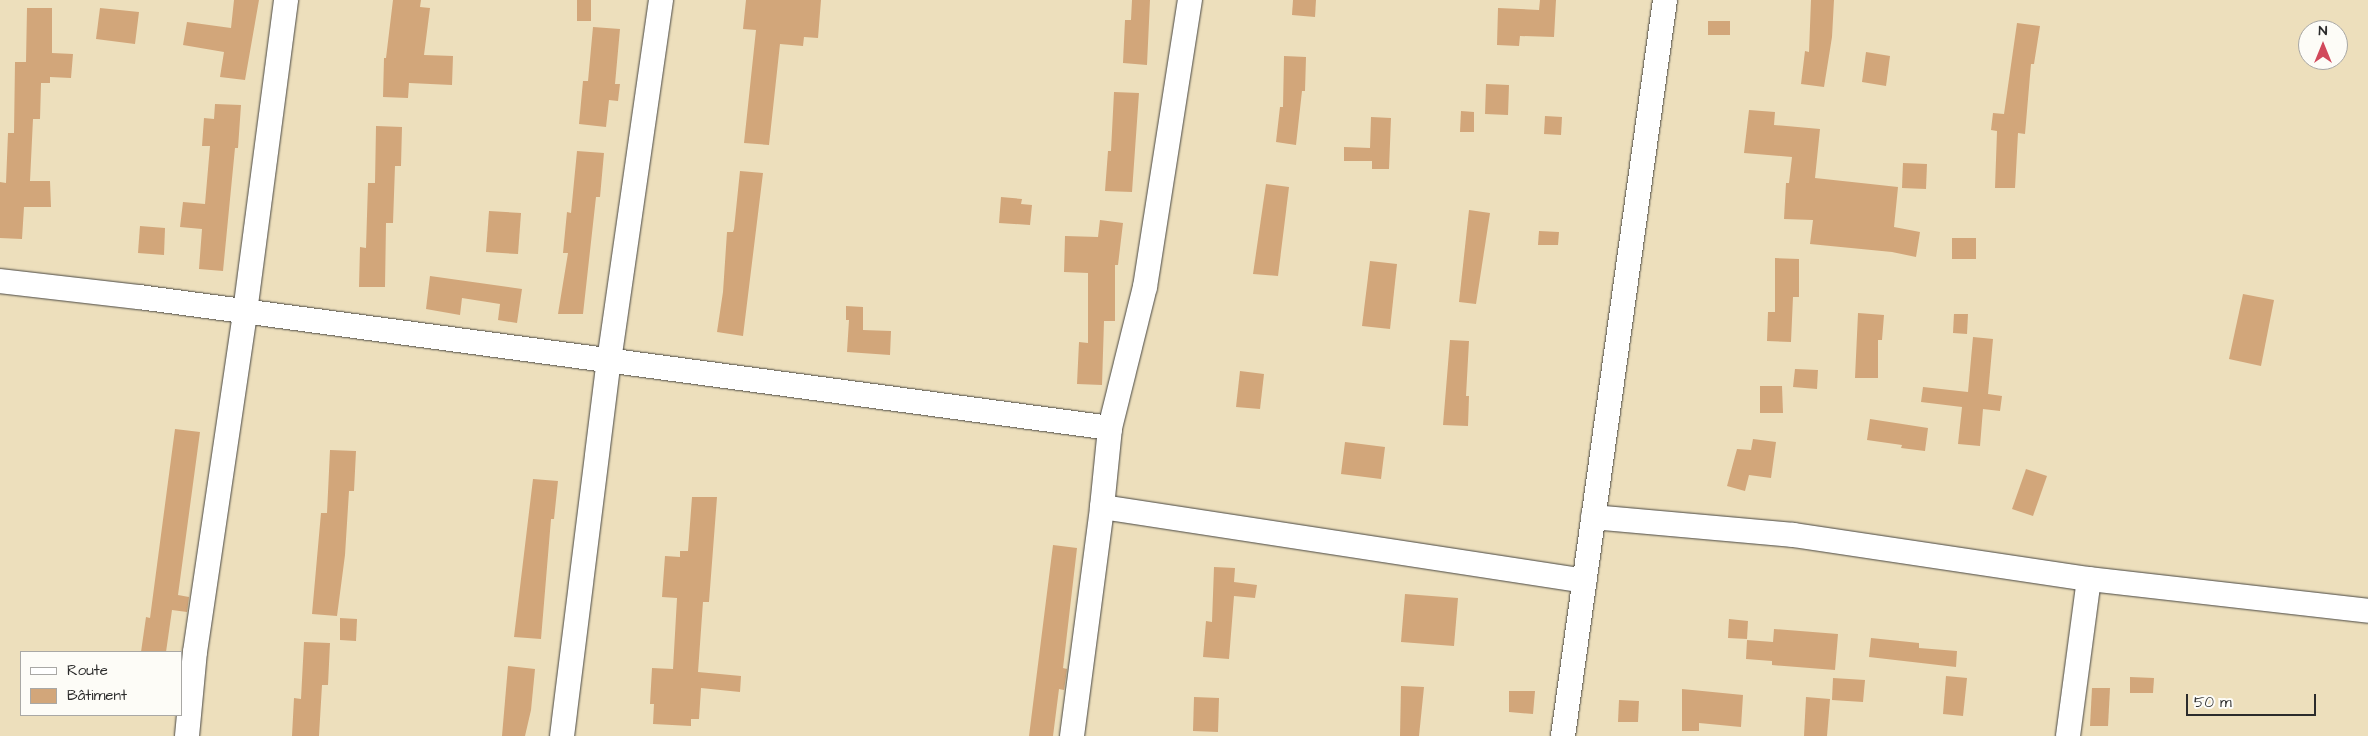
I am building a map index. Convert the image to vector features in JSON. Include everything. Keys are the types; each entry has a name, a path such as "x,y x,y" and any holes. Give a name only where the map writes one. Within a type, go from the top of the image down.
{"street":[{"path":"187,736 195,652 245,312 286,0"},
{"path":"562,736 609,360 661,0"},
{"path":"1072,736 1102,507 1110,428 1145,287 1190,0"},
{"path":"1563,736 1665,0"},
{"path":"0,281 609,360 1110,428"},
{"path":"1102,507 1584,581"},
{"path":"1593,517 1793,536 2089,579 2368,611"},
{"path":"2068,736 2089,579"}],"building":[{"path":"234,0 259,0 245,80 220,77 224,52 183,45 187,22 231,28"},
{"path":"393,0 421,0 420,7 430,8 424,55 453,56 452,85 409,83 408,98 383,97 384,58 386,58"},
{"path":"577,0 591,0 591,21 577,21"},
{"path":"746,0 821,0 818,38 804,37 803,46 780,44 769,145 744,143 756,30 743,29"},
{"path":"1132,0 1150,0 1147,65 1123,63 1125,20 1131,20"},
{"path":"1293,0 1316,0 1315,17 1292,15"},
{"path":"1540,0 1556,0 1554,37 1520,36 1519,46 1497,45 1498,8 1539,10"},
{"path":"1811,0 1834,0 1832,37 1824,87 1801,84 1805,51 1809,52"},
{"path":"27,8 52,8 52,53 73,54 71,78 50,77 50,83 41,83 40,119 33,119 30,181 50,181 51,207 24,207 22,239 0,238 0,182 6,183 8,133 14,133 15,62 26,62"},
{"path":"100,8 139,12 135,44 96,39"},
{"path":"1708,21 1730,21 1730,35 1708,35"},
{"path":"2017,23 2040,26 2034,64 2031,64 2025,134 2018,133 2015,188 1995,188 1997,131 1991,130 1993,113 2004,114"},
{"path":"593,27 620,29 615,84 620,84 618,101 609,100 606,127 579,124 583,81 588,81"},
{"path":"1866,52 1890,56 1886,86 1862,82"},
{"path":"1284,56 1306,57 1305,91 1302,91 1296,145 1276,142 1280,107 1283,107"},
{"path":"1486,84 1509,85 1508,115 1485,114"},
{"path":"1114,92 1139,93 1132,192 1105,191 1108,151 1111,151"},
{"path":"215,104 241,105 238,148 235,148 223,271 199,269 202,229 180,227 183,202 205,204 210,146 202,146 204,118 214,119"},
{"path":"1749,110 1775,112 1774,125 1820,129 1815,178 1898,187 1894,227 1920,232 1916,257 1892,252 1810,244 1813,220 1784,219 1786,183 1789,183 1792,157 1744,153"},
{"path":"1461,111 1474,112 1474,132 1460,132"},
{"path":"1545,116 1562,117 1561,135 1544,134"},
{"path":"1371,117 1391,118 1389,169 1372,169 1372,161 1344,161 1344,147 1370,148"},
{"path":"376,126 402,127 401,166 395,166 393,223 386,223 385,287 359,287 360,247 366,248 368,183 375,183"},
{"path":"577,151 604,153 600,197 596,197 583,314 558,314 568,253 563,253 567,212 571,213"},
{"path":"1903,163 1927,164 1926,189 1902,188"},
{"path":"740,171 763,173 743,336 717,332 723,292 727,232 733,232 734,229"},
{"path":"1266,184 1289,187 1278,276 1253,274"},
{"path":"1001,197 1022,199 1021,204 1032,205 1030,225 999,223"},
{"path":"1469,210 1490,213 1476,304 1459,302"},
{"path":"489,211 521,213 518,254 486,252"},
{"path":"1100,220 1123,223 1118,265 1115,265 1115,321 1104,321 1102,385 1077,384 1079,342 1088,343 1088,273 1064,272 1065,236 1098,237"},
{"path":"140,226 165,228 164,255 138,253"},
{"path":"1539,231 1559,232 1558,245 1538,245"},
{"path":"1952,238 1976,238 1976,259 1952,259"},
{"path":"1775,258 1799,259 1799,297 1793,297 1791,342 1767,341 1768,312 1775,312"},
{"path":"1370,261 1397,264 1390,329 1362,326"},
{"path":"430,276 522,289 517,323 498,320 500,304 462,298 460,315 426,309"},
{"path":"2243,294 2274,300 2261,366 2229,359"},
{"path":"846,306 863,307 863,330 891,331 890,355 847,352 849,320 846,320"},
{"path":"1858,313 1884,315 1882,340 1878,340 1878,378 1855,378"},
{"path":"1954,314 1968,314 1967,334 1953,333"},
{"path":"1973,337 1993,339 1988,394 2002,396 2000,411 1983,409 1980,446 1958,444 1962,407 1921,402 1923,387 1968,392"},
{"path":"1450,340 1469,341 1466,396 1469,396 1468,426 1443,425"},
{"path":"1795,369 1818,370 1817,389 1793,387"},
{"path":"1240,371 1264,374 1260,409 1236,407"},
{"path":"1760,386 1782,386 1783,413 1760,413"},
{"path":"1870,419 1928,428 1925,451 1901,448 1902,445 1867,440"},
{"path":"175,429 200,432 178,595 189,597 187,612 172,610 166,651 141,651 146,617 150,618"},
{"path":"1753,439 1776,442 1771,478 1749,475 1745,491 1727,486 1737,449 1751,450"},
{"path":"1345,442 1385,447 1381,479 1341,474"},
{"path":"330,450 356,451 354,491 349,491 345,555 337,616 312,614 321,513 327,513"},
{"path":"2026,469 2047,476 2033,516 2012,509"},
{"path":"533,479 558,481 554,519 551,519 541,639 514,637"},
{"path":"692,497 717,497 709,602 703,602 698,672 741,676 740,692 701,688 699,719 691,719 691,726 653,724 654,704 650,704 652,668 673,669 677,598 662,597 665,556 680,557 680,551 688,551"},
{"path":"1053,545 1077,548 1063,668 1067,669 1064,690 1059,689 1053,736 1029,736"},
{"path":"1214,567 1235,568 1234,582 1257,585 1255,598 1234,596 1229,659 1203,657 1206,621 1212,622"},
{"path":"1405,594 1458,598 1454,646 1401,642"},
{"path":"340,618 357,619 356,641 340,640"},
{"path":"1729,619 1748,621 1747,639 1728,638"},
{"path":"1774,629 1838,634 1835,670 1772,665 1772,661 1746,659 1747,640 1773,642"},
{"path":"1871,638 1919,643 1919,648 1957,651 1956,667 1869,657"},
{"path":"304,642 330,643 328,685 322,685 319,736 292,736 294,698 301,699"},
{"path":"508,666 535,669 531,710 525,736 502,736"},
{"path":"1946,676 1967,678 1963,716 1943,714"},
{"path":"2130,677 2154,678 2153,693 2130,693"},
{"path":"1833,678 1865,680 1863,702 1832,700"},
{"path":"1401,686 1424,687 1419,736 1400,736"},
{"path":"2092,688 2110,688 2108,726 2090,726"},
{"path":"1682,689 1743,695 1741,727 1699,723 1699,731 1682,731"},
{"path":"1509,691 1535,691 1533,714 1509,712"},
{"path":"1194,697 1219,698 1218,732 1193,731"},
{"path":"1806,697 1830,699 1827,736 1804,736"},
{"path":"1619,700 1639,701 1638,722 1618,722"}]}
